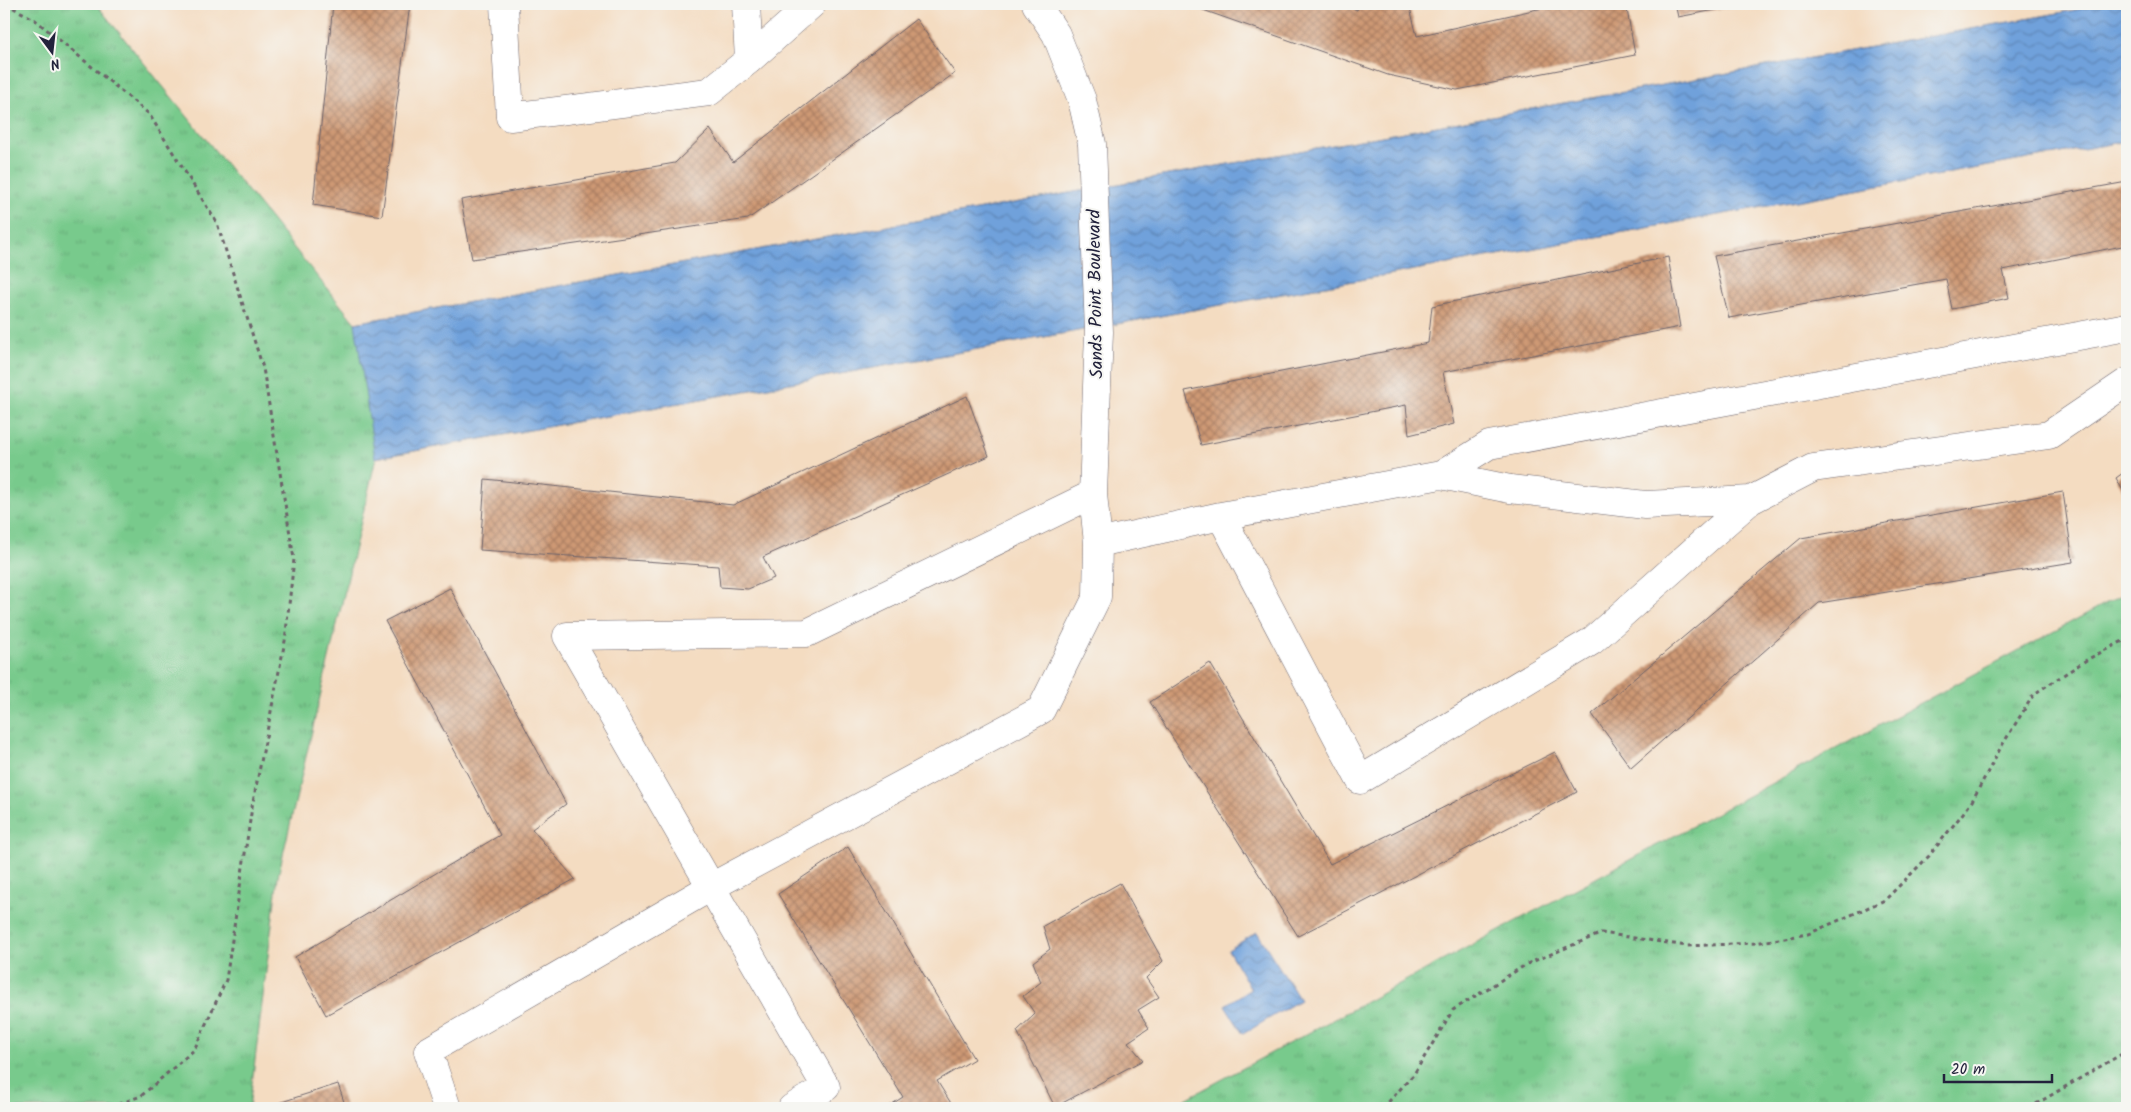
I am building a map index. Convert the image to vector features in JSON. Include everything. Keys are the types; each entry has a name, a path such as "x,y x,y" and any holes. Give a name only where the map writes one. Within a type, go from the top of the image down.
{"lane":[{"path":"504,4 510,118 709,92 749,60 812,4"},
{"path":"746,4 749,60"},
{"name":"Sands Point Boulevard","path":"711,886 1041,710 1097,597 1098,543 1092,494 1100,332 1092,144 1082,100 1056,34 1036,4"},
{"path":"1441,475 1489,444 2127,327"},
{"path":"1221,516 1360,780 1592,641 1751,500 1813,468 2049,435 2127,382"},
{"path":"1098,543 1221,516 1441,475 1510,489 1645,505 1751,500"},
{"path":"792,1108 826,1087 567,636 807,633 1092,494"},
{"path":"447,1108 428,1051 711,886"}],"path":[{"path":"6,4 34,19 149,114 216,223 263,368 294,559 285,641 252,807 226,980 194,1050 141,1096 107,1108"},
{"path":"1383,1108 1414,1074 1453,1010 1527,964 1602,933 1687,946 1756,943 1808,934 1885,900 1929,856 1971,803 2001,747 2034,694 2088,660 2127,639"},
{"path":"2029,1108 2127,1051"}],"green space":[{"path":"4,4 96,4 355,323 2108,4 2127,4 2127,141 376,458 278,876 249,1108 4,1108"},
{"path":"2127,592 2127,1108 1169,1108"}],"water":[{"path":"2108,4 2127,4 2127,141 375,458 355,323"},
{"path":"1257,932 1300,1000 1243,1034 1225,1005 1251,989 1228,950"}],"building":[{"path":"333,4 410,4 382,216 313,205"},
{"path":"1186,4 1343,4 1357,10 1359,4 1409,4 1417,36 1560,4 1626,4 1635,55 1457,90 1388,75"},
{"path":"1675,4 1742,4 1742,5 1678,17"},
{"path":"916,19 955,73 748,219 472,259 461,200 675,163 710,129 733,162"},
{"path":"2127,182 2127,245 2003,270 2009,298 1952,309 1946,279 1729,318 1714,256"},
{"path":"1668,257 1680,327 1443,372 1454,424 1409,435 1406,405 1201,445 1185,391 1428,343 1432,306"},
{"path":"967,396 989,456 763,557 774,578 748,589 720,587 718,566 480,550 485,479 733,505"},
{"path":"2127,470 2127,498 2116,478"},
{"path":"2063,492 2073,562 1819,603 1631,768 1592,714 1801,538"},
{"path":"450,588 566,804 532,829 575,879 326,1015 295,957 500,835 385,621"},
{"path":"1210,663 1330,864 1555,752 1577,792 1298,936 1150,702"},
{"path":"848,847 974,1059 937,1081 954,1108 886,1108 903,1097 778,894"},
{"path":"1120,883 1163,961 1146,978 1159,997 1138,1010 1149,1028 1128,1042 1143,1060 1055,1107 1017,1031 1035,1014 1023,996 1041,982 1033,962 1050,949 1043,926"},
{"path":"338,1084 346,1108 273,1108 272,1105"}]}
